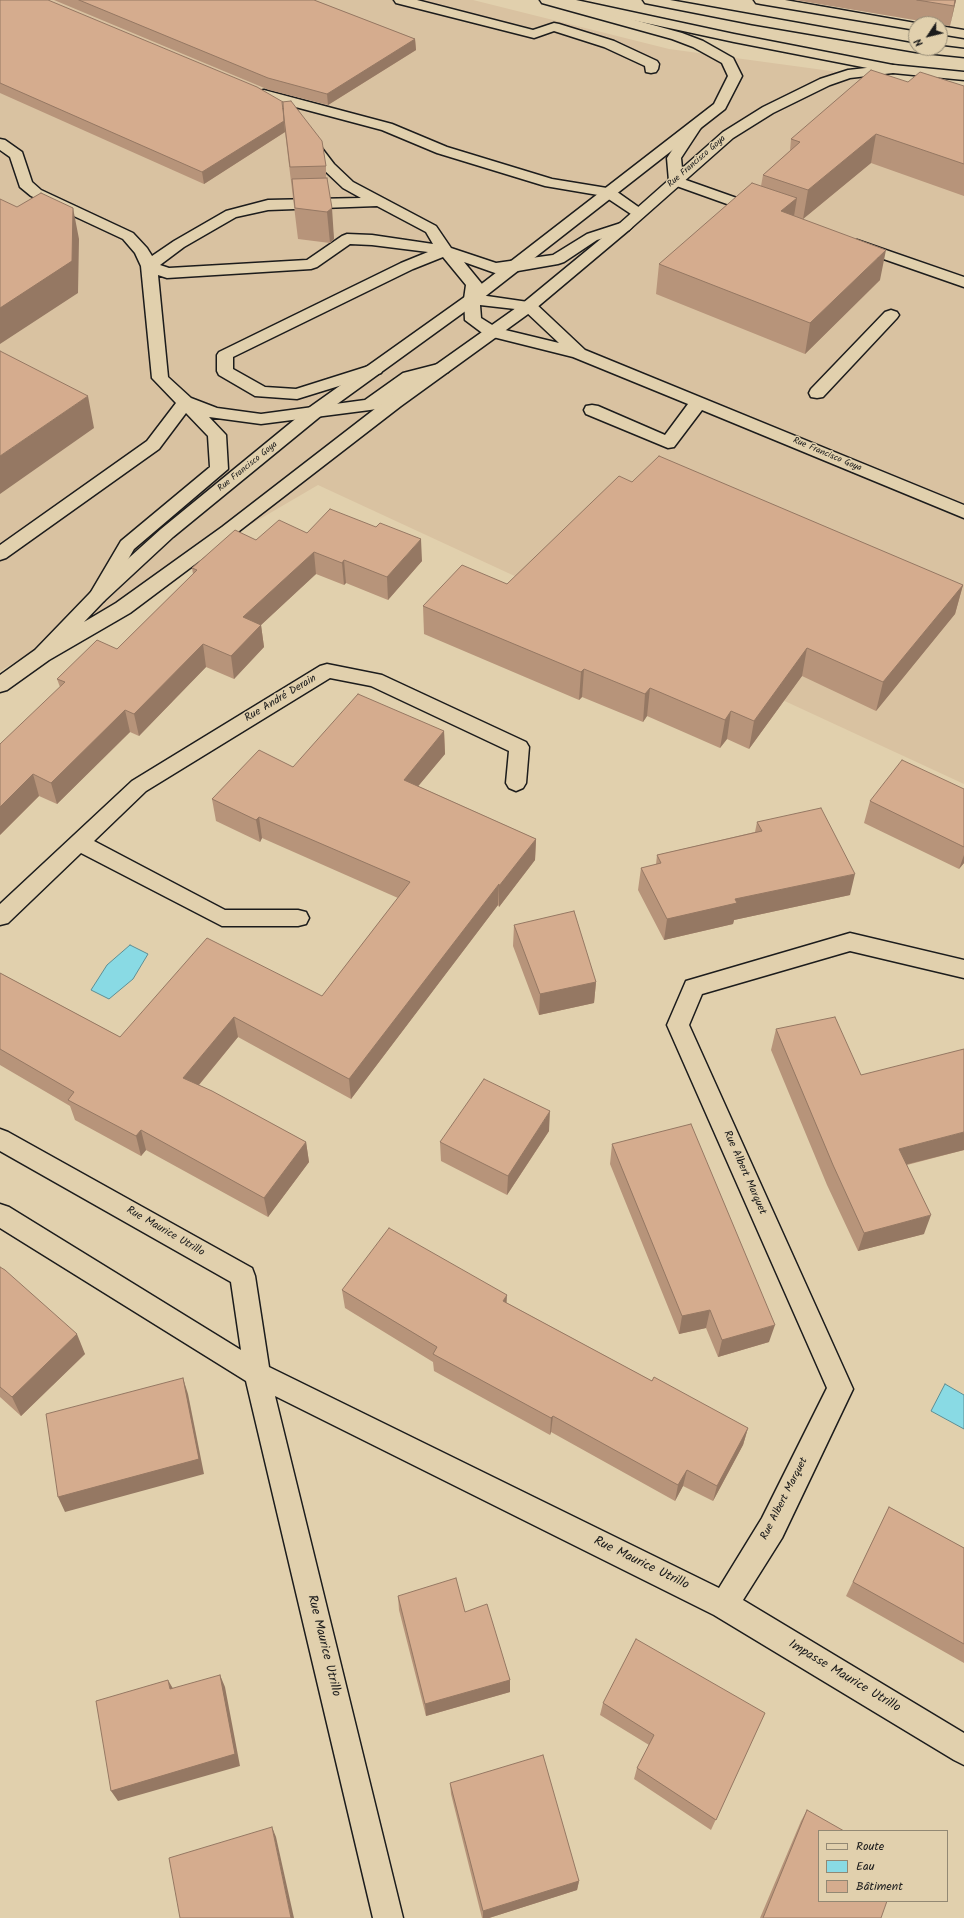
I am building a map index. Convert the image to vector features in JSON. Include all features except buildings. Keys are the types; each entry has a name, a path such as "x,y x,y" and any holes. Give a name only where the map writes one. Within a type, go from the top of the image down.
{"street":[{"path":"401,0 534,34 554,27 609,44 652,64 651,69"},
{"name":"Rue Francisco Goya","path":"42,655 97,597 167,533 316,411 472,299 720,106 735,76 728,61 698,44 547,0"},
{"path":"558,0 734,38 893,69 964,76"},
{"path":"650,0 752,20 908,46"},
{"path":"761,0 908,25"},
{"path":"948,31 964,34"},
{"path":"948,51 964,53"},
{"name":"Rue Francisco Goya","path":"0,685 42,655 123,608 228,531 442,368 528,306 624,227 728,135 768,110 825,82 848,74 893,69"},
{"path":"250,88 264,94 348,118 387,127 442,150 550,183 608,192 639,213"},
{"path":"264,94 299,115 312,128 329,167 348,185 377,202 431,229 446,251 474,284 472,299 528,306"},
{"path":"312,128 348,118"},
{"path":"694,126 674,158 676,181 772,215"},
{"path":"0,143 17,155 25,184 36,193 128,236 142,251 149,266 160,378 217,435 219,469 127,545 97,597"},
{"path":"149,266 179,244 231,214 268,205 377,202"},
{"path":"149,266 167,273 310,264 347,239 372,240 446,251 495,268 512,268 558,259 592,237 624,227"},
{"path":"846,241 964,282"},
{"path":"375,369 297,394 261,392 224,372 225,355 400,269 446,251"},
{"name":"Rue Francisco Goya","path":"472,299 473,320 491,332 579,352 964,512"},
{"name":"Rue Francisco Goya","path":"528,306 579,352"},
{"path":"817,393 892,315"},
{"path":"185,402 214,413 260,419 370,405 409,377 442,368"},
{"path":"0,554 153,445 185,402"},
{"path":"592,410 668,442 699,402"},
{"name":"Rue André Derain","path":"0,917 139,786 327,671 375,680 519,747 516,783"},
{"path":"79,843 222,918 298,918"},
{"name":"Rue Albert Marquet","path":"724,1605 772,1528 840,1389 678,1025 694,987 850,942 964,969"},
{"name":"Rue Maurice Utrillo","path":"0,1139 243,1276 257,1374 388,1918"},
{"name":"Rue Maurice Utrillo","path":"0,1215 257,1374 724,1605"},
{"name":"Impasse Maurice Utrillo","path":"724,1605 964,1750"}],"shaded area":[{"path":"0,0 473,0 669,49 890,79 964,95 964,784 318,485 0,671"}],"water":[{"path":"130,945 148,954 133,979 109,999 91,990 107,965"},
{"path":"945,1384 964,1395 964,1429 931,1411"}]}
